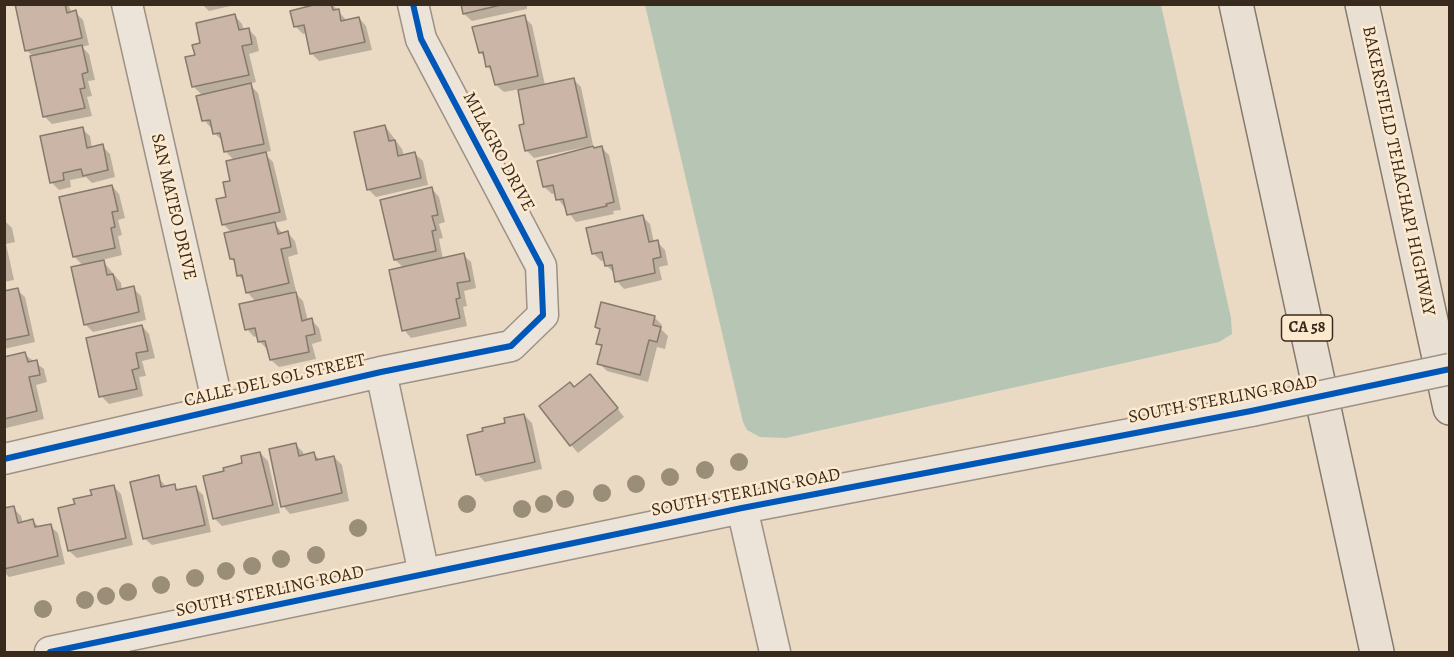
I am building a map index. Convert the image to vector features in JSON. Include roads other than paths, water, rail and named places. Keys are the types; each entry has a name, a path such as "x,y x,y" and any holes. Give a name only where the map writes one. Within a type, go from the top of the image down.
{"highway":[{"name":"CA 58","path":"1236,4 1377,652"},
{"name":"BAKERSFIELD TEHACHAPI HIGHWAY","path":"1362,4 1449,408"}],"street":[{"name":"SAN MATEO DRIVE","path":"127,4 219,409"},
{"name":"MILAGRO DRIVE","path":"412,4 421,39 541,266 543,315"},
{"name":"CALLE DEL SOL STREET","path":"4,459 381,372 511,346 543,315"},
{"name":"SOUTH STERLING ROAD","path":"50,652 154,643 424,574 742,508 1251,411 1449,369"},
{"path":"381,372 424,574"},
{"path":"742,508 775,652"}]}
